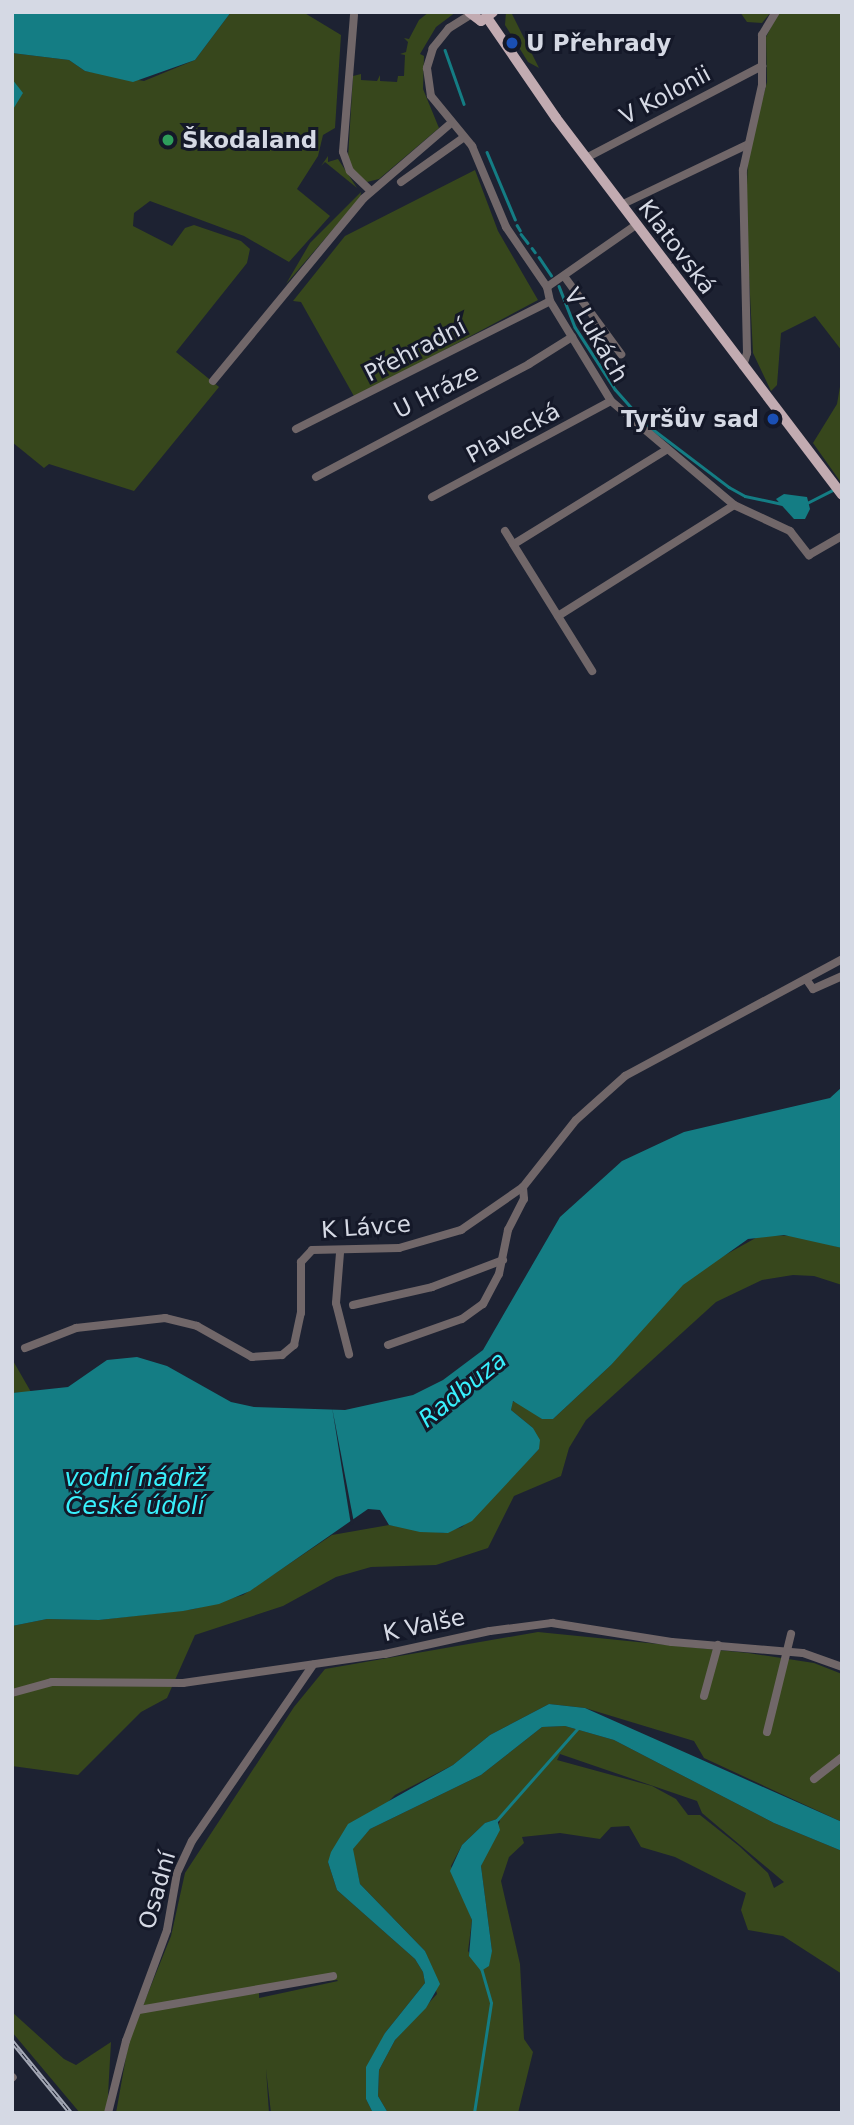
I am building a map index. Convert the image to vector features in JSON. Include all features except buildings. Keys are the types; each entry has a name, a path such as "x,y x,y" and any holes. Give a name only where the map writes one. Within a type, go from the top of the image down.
{"main road":[{"path":"470,13 478,20 490,15"},
{"name":"Klatovská","path":"490,15 586,158 837,490"}],"street":[{"path":"743,366 747,353 741,200 747,145 762,66 762,35 776,12"},
{"name":"V Lukách","path":"470,13 442,36 428,63 430,92 450,124 472,146 506,228 547,287 550,301 611,401 734,505 782,525 809,555 842,536"},
{"path":"354,15 343,152 350,171 371,191"},
{"name":"V Kolonii","path":"586,158 762,66"},
{"path":"213,381 371,191 450,124"},
{"path":"401,182 463,138"},
{"path":"621,205 747,145"},
{"path":"564,276 636,225"},
{"name":"V Lukách","path":"547,287 564,276 621,354"},
{"name":"Přehradní","path":"296,429 550,301"},
{"name":"U Hráze","path":"316,477 529,364 572,337"},
{"name":"Plavecká","path":"432,497 611,401"},
{"path":"514,544 666,450"},
{"path":"558,616 734,505"},
{"path":"505,531 592,671"},
{"name":"K Lávce","path":"25,1348 76,1328 165,1318 197,1326 252,1357 278,1356 294,1345 301,1313 304,1257 312,1250 340,1253 399,1248 451,1234 483,1218 523,1187 576,1120 625,1076 842,959"},
{"path":"806,979 813,989 842,976"},
{"path":"388,1345 467,1317 488,1296 503,1260 508,1230 524,1199 523,1187"},
{"path":"340,1253 336,1303 349,1354"},
{"path":"353,1305 418,1291 503,1260"},
{"name":"K Valše","path":"12,1693 52,1682 184,1683 552,1623 718,1646 789,1652 842,1667"},
{"path":"767,1732 789,1652 791,1634"},
{"path":"704,1696 718,1646"},
{"name":"Osadní","path":"108,2113 139,2010 167,1930 177,1873 191,1841 313,1664"},
{"path":"814,1779 842,1757"},
{"path":"139,2010 333,1976"}],"shaded area":[{"path":"231,12 303,12 341,35 335,128 323,135 318,156 297,189 330,216 289,262 244,236 150,201 134,213 133,226 172,246 185,228 194,225 241,241 250,249 247,263 176,352 219,387 134,491 49,464 44,468 12,442 12,53 69,60 85,71 144,81 195,60"},
{"path":"429,12 456,12 436,27 420,54 424,56 423,89 439,128 379,179 367,182 353,170 348,158 353,76 361,74 361,80 377,81 380,75 380,81 397,82 398,76 404,76 405,55 400,54 406,52 408,42 404,38 409,39 419,20"},
{"path":"506,12 511,12 539,68 528,62 505,25"},
{"path":"740,12 771,12 762,23 747,22"},
{"path":"779,12 842,12 842,351 815,316 781,333 777,385 771,391 753,353 746,217 748,153 767,82 766,37"},
{"path":"328,156 328,162 338,159 357,188 325,162 321,166"},
{"path":"475,170 498,231 538,300 355,398 301,302 293,301 345,236"},
{"path":"361,192 360,198 286,284 310,243"},
{"path":"842,375 842,484 813,443 837,404"},
{"path":"761,1235 797,1236 842,1248 842,1285 814,1276 793,1275 762,1280 716,1302 586,1420 569,1448 561,1476 514,1496 488,1548 436,1565 371,1567 336,1577 283,1606 195,1635 167,1698 141,1712 78,1775 12,1766 12,1626 47,1619 99,1620 194,1609 243,1595 332,1535 389,1525 443,1533 462,1527 539,1449 533,1428 511,1410 512,1402 519,1401 542,1419 553,1419 611,1365 625,1345 625,1333 700,1269"},
{"path":"12,1359 31,1392 12,1393"},
{"path":"538,1632 748,1653 814,1663 842,1674 842,1822 704,1758 694,1741 585,1708 549,1704 490,1735 453,1765 395,1795 328,1862 337,1890 415,1959 423,1972 425,1983 385,2033 366,2099 373,2113 271,2113 266,2069 269,2113 116,2113 129,2040 171,1936 185,1873 294,1707 325,1669","holes":["338,1981 259,1998 259,1988"]},
{"path":"565,1726 614,1740 774,1823 842,1851 842,1974 783,1936 748,1930 741,1910 746,1893 675,1857 641,1847 629,1826 611,1827 600,1839 560,1833 522,1837 524,1843 509,1857 501,1881 520,1964 524,2039 533,2052 518,2113 388,2113 378,2096 379,2070 395,2040 437,1994 425,1951 360,1884 352,1849 370,1829 481,1775 542,1727","holes":["560,1754 697,1801 702,1813 784,1882 774,1888 768,1873 739,1846 700,1815 688,1815 676,1799 652,1786 557,1760","497,1819 500,1821 481,1866 492,1951 482,1970 468,1951 472,1920 451,1866 462,1845 485,1823"]},
{"path":"12,2012 64,2059 76,2065 111,2042 107,2113 80,2113 12,2032"}],"water":[{"path":"12,12 231,12 195,60 133,82 85,71 69,60 12,53"},
{"path":"12,79 23,93 12,111"},
{"path":"784,494 807,497 810,509 805,519 794,519 776,499"},
{"name":"vodní nádrž České údolí","path":"842,1087 842,1248 784,1235 748,1239 683,1285 611,1365 553,1419 542,1419 513,1401 511,1410 533,1428 540,1440 539,1449 472,1521 448,1533 420,1532 389,1525 380,1510 368,1509 250,1591 219,1604 183,1611 99,1620 47,1619 12,1626 12,1393 68,1387 107,1360 137,1357 167,1366 231,1402 254,1407 345,1410 413,1395 443,1380 483,1350 560,1217 622,1161 684,1132 830,1098"},
{"path":"549,1704 585,1708 842,1822 842,1851 774,1823 614,1740 565,1726 542,1727 481,1775 370,1829 353,1849 360,1884 425,1951 440,1984 426,2008 395,2040 379,2070 378,2096 388,2113 373,2113 366,2099 366,2067 385,2033 425,1983 423,1972 415,1959 337,1890 328,1862 331,1852 348,1824 453,1765 490,1735"},
{"path":"497,1819 500,1830 481,1866 492,1951 489,1966 481,1971 469,1956 472,1920 450,1871 462,1845 485,1823"}],"pier":[{"path":"332,1407 354,1523 351,1525"}],"waterway":[{"path":"445,50 464,104"},
{"path":"487,152 515,219"},
{"path":"517,225 520,230"},
{"path":"521,234 528,243"},
{"path":"532,248 535,252"},
{"path":"539,257 551,275"},
{"path":"559,286 575,327 615,389 646,424 729,487 745,496 783,504"},
{"path":"807,503 833,490"},
{"path":"496,1821 577,1729"},
{"path":"474,2113 491,2003 481,1969"}],"railway":[{"path":"12,2041 71,2113"}],"place":[{"name":"U Přehrady","path":"512,43"},
{"name":"Škodaland","path":"168,140"},
{"name":"Tyršův sad","path":"773,419"}],"water label":[{"name":"Radbuza","path":"463,1390"}]}
